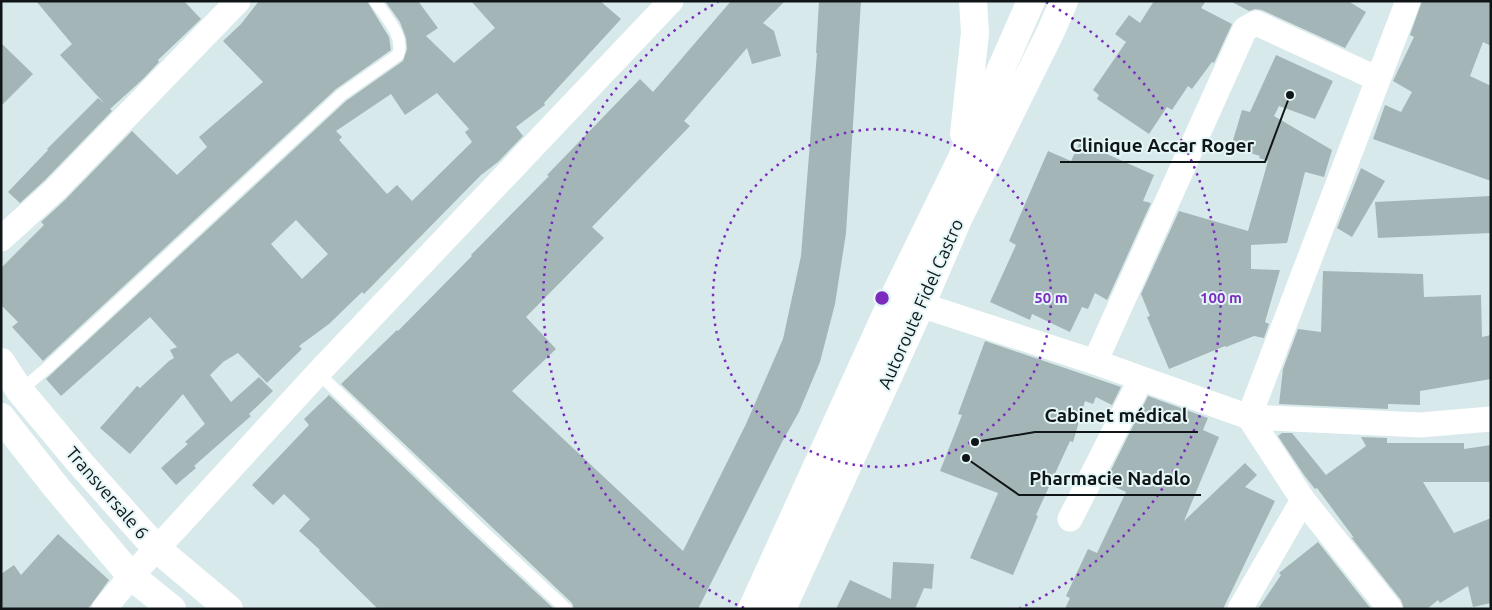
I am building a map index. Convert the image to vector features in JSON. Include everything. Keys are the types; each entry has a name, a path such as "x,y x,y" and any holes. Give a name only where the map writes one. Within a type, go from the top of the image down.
{"main road":[{"path":"962,160 975,33 973,1"},
{"path":"1031,1 1051,31"},
{"name":"Autoroute Fidel Castro","path":"752,609 894,297 962,160 1031,1"},
{"name":"Autoroute Fidel Castro","path":"782,609 921,305 959,217 1064,1"},
{"name":"Transversale 6","path":"1,362 20,391 81,464 156,548 229,609"},
{"name":"Transversale 6","path":"1,417 56,487 131,576 172,609"}],"street":[{"path":"1,238 55,190 238,1"},
{"path":"104,609 156,548 318,373 671,1"},
{"path":"1248,417 1408,1"},
{"path":"1095,362 1245,28 1256,23 1378,79"},
{"path":"921,305 1095,362 1248,417 1420,425 1491,419"},
{"path":"1070,520 1141,379"},
{"path":"1248,417 1303,500 1390,609"},
{"path":"1240,609 1303,500"}],"lane":[{"path":"20,391 341,95 398,55 401,48 398,35 375,1"},
{"path":"318,373 566,609"}],"building":[{"path":"36,1 184,1 201,19 158,60 159,62 143,79 110,109 112,111 20,203 8,192 47,149 98,98 104,103 60,55 72,44"},
{"path":"259,1 367,1 389,37 391,50 336,89 43,361 12,327 18,322 1,305 1,268 44,225 41,222 132,131 177,175 207,147 199,137 263,82 223,41 241,24"},
{"path":"385,1 418,1 438,28 426,36 454,63 495,28 471,1 600,1 621,19 544,103 545,105 516,127 523,136 498,162 481,175 364,294 362,292 329,324 299,346 302,349 267,383 238,353 223,362 210,375 231,402 259,377 273,391 249,414 251,416 194,466 196,468 176,485 161,468 188,444 185,442 205,424 183,394 130,454 100,428 137,386 140,388 174,358 170,350 177,347 150,317 61,396 46,379 346,101 403,61 407,49 406,38 400,22","holes":["437,93 469,129 465,132 472,142 412,201 397,185 387,194 339,140 342,137 336,131 391,94 405,115","296,220 328,254 302,279 271,244"]},
{"path":"731,1 785,1 763,23 774,31 781,56 752,64 747,48 684,121 690,126 592,227 604,238 526,317 556,349 512,391 683,551 746,424 783,339 801,256 817,53 819,1 861,1 846,233 835,304 820,362 799,412 698,609 574,609 572,603 341,384 398,331 472,256 640,79 653,92"},
{"path":"1154,1 1206,1 1201,8 1232,24 1214,63 1212,62 1192,89 1188,86 1172,110 1167,107 1149,134 1097,99 1099,95 1093,90 1126,42 1115,34 1129,15 1140,23"},
{"path":"1230,1 1348,1 1366,12 1345,48 1262,10 1255,9 1249,11"},
{"path":"1422,1 1491,1 1491,46 1483,42 1470,76 1491,86 1491,181 1373,139 1385,105 1401,112 1412,92 1393,81 1414,37 1410,35"},
{"path":"1,43 33,74 1,106"},
{"path":"1276,55 1333,81 1315,119 1279,106 1274,116 1332,150 1324,177 1305,172 1287,243 1251,245 1251,269 1280,270 1265,322 1269,324 1264,338 1254,336 1169,369 1147,317 1150,316 1141,294 1179,211 1248,231 1268,161 1259,158 1260,156 1231,147 1242,110 1250,112"},
{"path":"1080,142 1154,175 1143,201 1151,203 1107,300 1095,293 1088,309 1082,307 1070,332 1032,314 1030,320 990,302 1016,245 1009,241 1048,151 1071,161"},
{"path":"1361,168 1385,181 1352,237 1337,228"},
{"path":"1491,196 1491,233 1378,238 1375,202"},
{"path":"1323,271 1423,274 1424,297 1481,295 1482,337 1491,335 1491,379 1420,391 1420,405 1388,404 1388,409 1279,404 1283,369 1298,329 1321,332"},
{"path":"985,341 1121,387 1112,405 1096,397 1093,404 1085,401 1073,442 1070,441 1036,515 1038,516 1013,575 970,558 998,493 940,471 962,415 958,414"},
{"path":"329,395 554,609 378,609 299,531 310,519 284,494 273,505 252,485 309,425 304,419"},
{"path":"1148,396 1208,418 1203,430 1219,437 1184,521 1245,463 1257,475 1245,487 1275,501 1223,609 1065,609 1070,598 1066,596 1088,549 1097,553 1126,492 1105,482"},
{"path":"1282,433 1292,433 1326,475 1366,446 1361,437 1387,438 1387,443 1464,443 1464,449 1491,445 1491,482 1423,482 1454,533 1491,518 1491,603 1473,607 1468,586 1440,603 1438,600 1427,609 1404,609 1401,600 1351,537 1354,538 1317,488 1315,489 1304,475 1278,436"},
{"path":"58,534 109,580 91,605 87,609 1,609 1,574 14,565 21,575"},
{"path":"1318,542 1371,609 1258,609 1281,575 1279,573"},
{"path":"893,562 934,564 932,589 924,588 915,609 836,609 850,580 891,599"}],"place":[{"name":"Clinique Accar Roger","path":"1290,95"},
{"name":"Cabinet médical","path":"975,442"},
{"name":"Pharmacie Nadalo","path":"966,458"}]}
